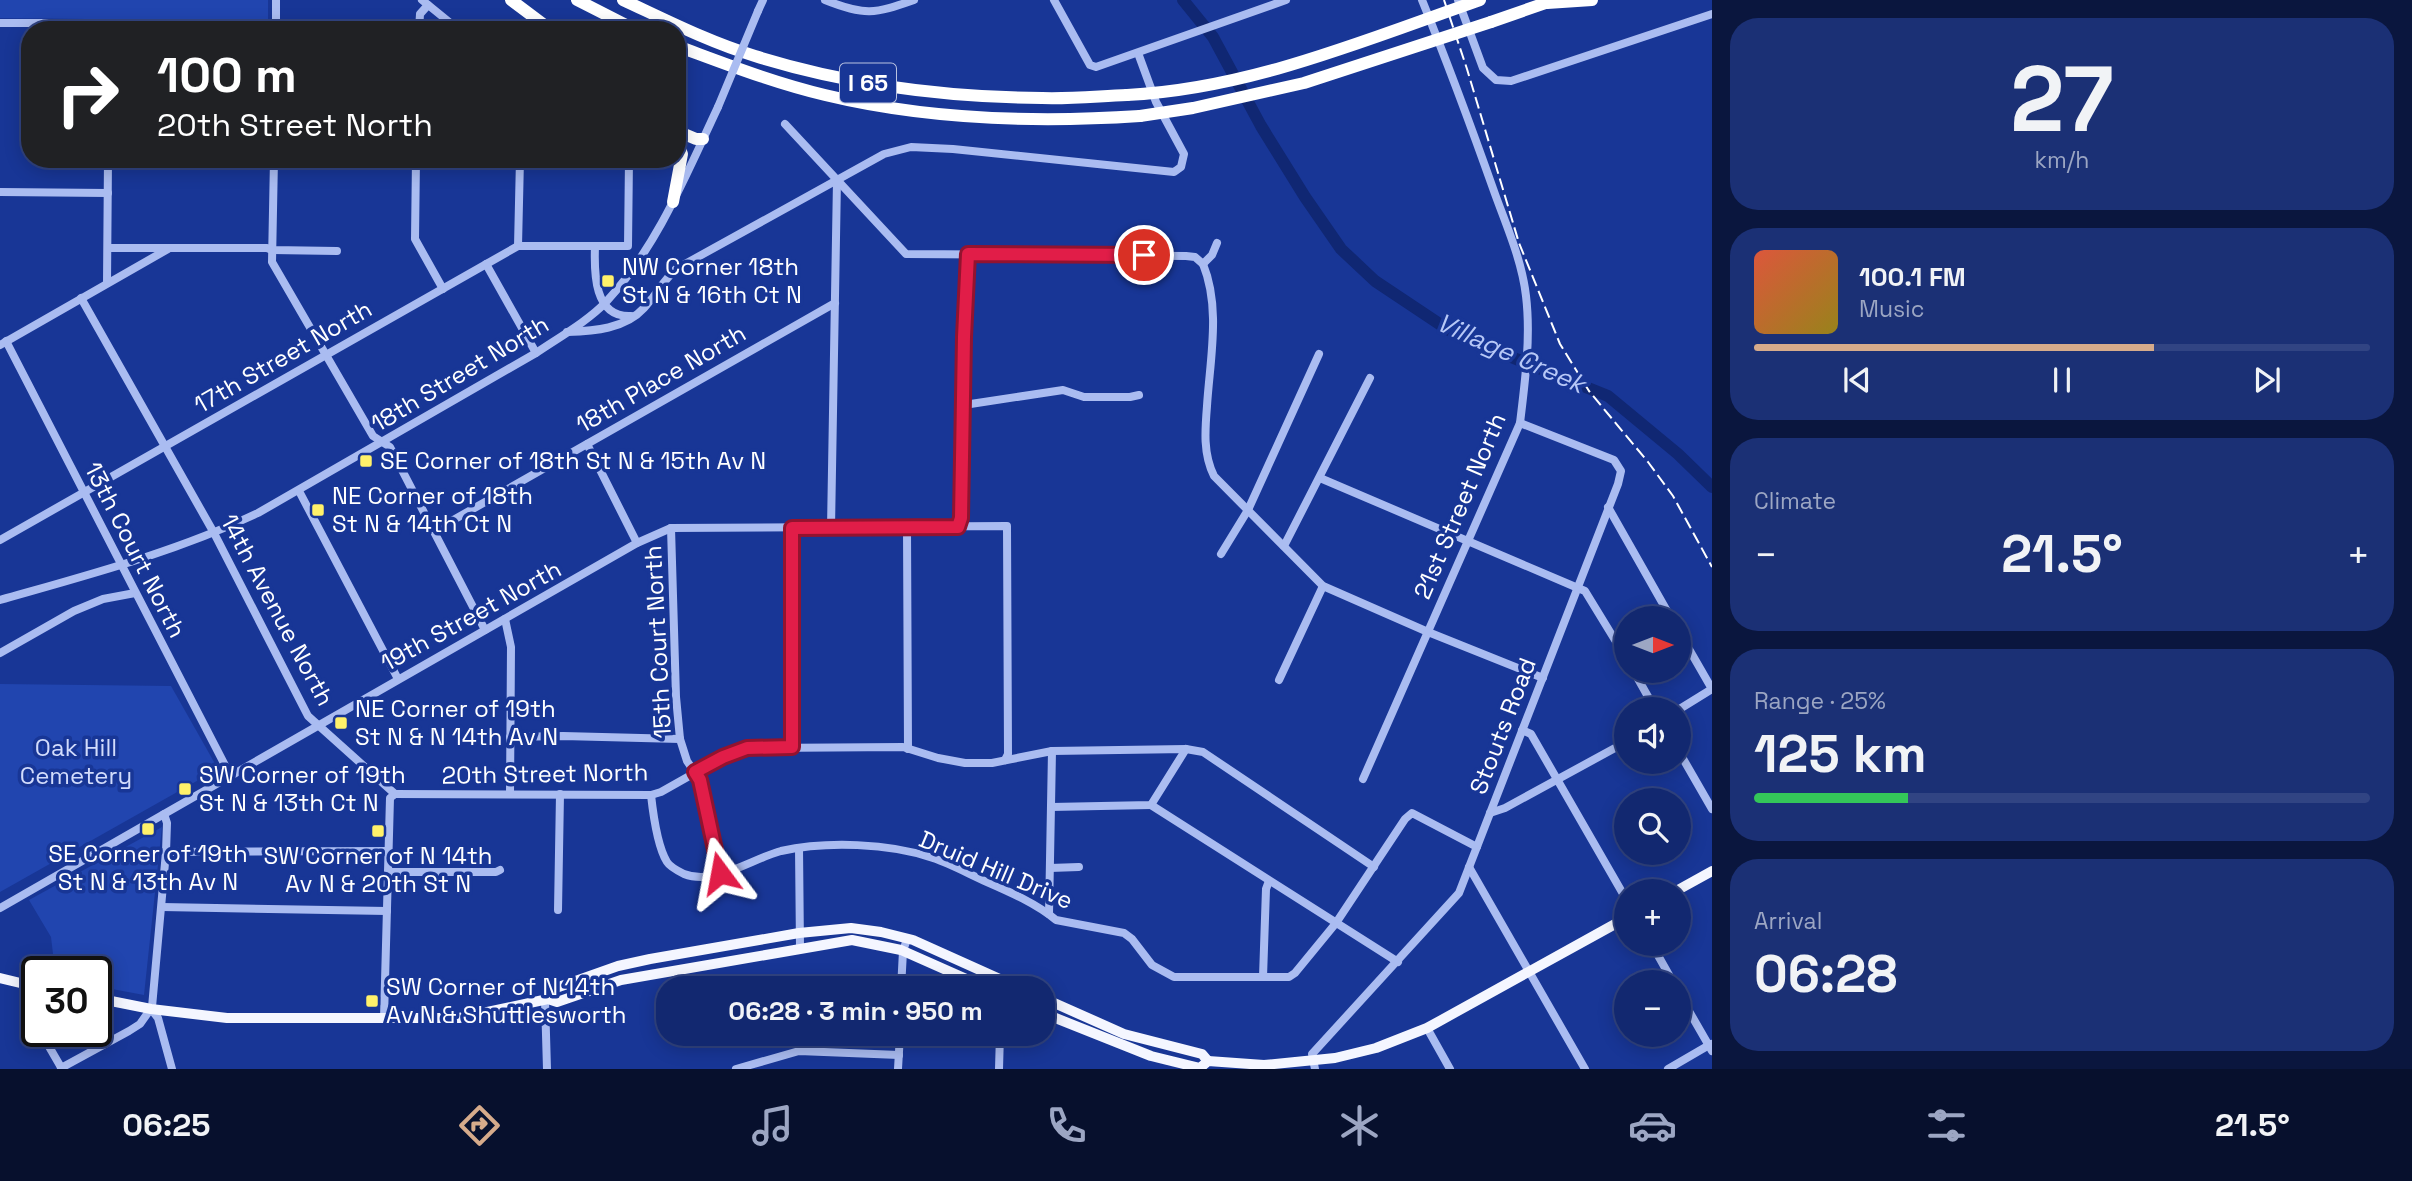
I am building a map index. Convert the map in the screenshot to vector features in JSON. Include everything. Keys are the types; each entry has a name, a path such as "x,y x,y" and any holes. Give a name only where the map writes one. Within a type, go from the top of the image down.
{"highway":[{"path":"511,0 539,21"},
{"path":"577,0 618,21"},
{"name":"I 65","path":"623,0 669,21"},
{"name":"I 65","path":"686,29 752,55 809,71 880,85 938,94 1044,99 1160,93 1288,67 1480,0"},
{"path":"1550,1 1592,0"},
{"name":"I 65","path":"686,49 745,72 823,95 872,105 1001,119 1083,120 1140,116 1193,108 1304,83 1550,1"},
{"path":"686,135 703,139"},
{"path":"673,202 679,168"}],"main road":[{"path":"1691,883 1712,871"},
{"path":"1055,1018 1152,1056 1200,1068 1211,1064 1313,1064 1376,1048 1427,1028 1614,925"},
{"path":"547,1000 553,989 618,966 799,933 851,928 906,939 985,976"},
{"path":"112,1001 226,1018 458,1018 547,1000 557,1002 621,980 852,940 903,951 960,976"},
{"path":"0,978 21,983"},
{"path":"1055,1003 1124,1034 1202,1054 1211,1064"}],"street":[{"path":"276,0 276,21"},
{"path":"567,332 604,304 648,245 673,202 703,139 763,0"},
{"path":"825,0 856,12 880,12 914,0"},
{"path":"1054,0 1090,65 1096,67 1286,0"},
{"name":"21st Street North","path":"1363,779 1520,423 1525,379 1528,325 1526,295 1518,261 1463,103 1422,0"},
{"path":"1458,0 1483,68 1496,80 1511,81 1712,14"},
{"path":"420,21 425,2 448,21"},
{"path":"0,23 21,23"},
{"name":"18th Street North","path":"0,600 122,565 214,533 299,491 536,353 567,332 594,331 624,323 644,309 663,280 676,269 884,154 911,147 1174,172 1181,167 1184,154 1156,102 1138,53"},
{"path":"785,124 906,254 1195,257 1203,264 1207,275 1214,311 1205,441 1211,470 1323,586 1542,678"},
{"path":"107,283 108,168"},
{"path":"274,168 272,262 373,436 390,447 485,631"},
{"path":"415,168 415,239 443,289"},
{"path":"518,246 520,168"},
{"name":"17th Street North","path":"0,540 518,246 628,246 629,168"},
{"path":"831,528 837,180"},
{"path":"0,192 108,193"},
{"path":"1203,264 1212,255 1217,243"},
{"path":"595,246 594,277 604,304 611,312 621,317 634,316"},
{"path":"108,248 337,251"},
{"path":"3,343 170,248"},
{"path":"958,527 961,518 968,254"},
{"path":"486,264 536,353"},
{"name":"14th Avenue North","path":"81,298 214,533 308,716 395,794"},
{"name":"18th Place North","path":"434,531 835,303"},
{"name":"13th Court North","path":"3,343 84,492 230,775"},
{"path":"1221,554 1248,510 1319,354"},
{"path":"1284,546 1370,378"},
{"path":"964,405 1063,390 1084,397 1139,395"},
{"name":"Stouts Road","path":"1313,1064 1312,1054 1459,893 1620,474 1616,461 1520,423"},
{"path":"587,444 637,542"},
{"path":"1320,478 1578,587 1592,599 1614,637"},
{"path":"299,491 398,679"},
{"path":"1608,507 1664,606"},
{"name":"19th Street North","path":"0,908 637,542 671,528 1007,526 1008,754 1005,760"},
{"name":"15th Court North","path":"671,528 676,697 680,739 687,761 700,780 720,873"},
{"path":"792,528 792,747"},
{"path":"907,528 908,749"},
{"path":"1279,680 1323,586"},
{"path":"0,653 74,611 103,599 135,593"},
{"path":"505,619 511,647 510,794"},
{"path":"1691,653 1712,689 1691,702"},
{"path":"1522,730 1531,734 1614,879"},
{"path":"510,737 680,739"},
{"name":"20th Street North","path":"395,794 650,795 723,757 747,748 903,747 957,762 992,763 1052,751 1186,749"},
{"path":"1151,805 1186,749 1203,752 1374,867"},
{"path":"1490,813 1505,808 1614,749"},
{"path":"1049,914 1052,751"},
{"path":"1691,773 1712,809"},
{"path":"384,1018 390,798 395,794"},
{"path":"558,910 560,794"},
{"name":"Druid Hill Drive","path":"650,795 667,864 692,876 720,873 799,848 843,844 908,851 934,858 1001,888 1056,920 1124,933 1152,965 1174,977 1289,977 1295,973 1336,923 1405,819 1412,813 1477,847"},
{"path":"1051,807 1151,805 1398,962"},
{"path":"50,1047 62,1068 140,1024 151,1009 166,852 167,823 164,814"},
{"path":"799,848 800,948"},
{"path":"166,852 388,851"},
{"path":"1050,868 1079,867"},
{"path":"1469,867 1585,1069"},
{"path":"388,873 496,873 500,870"},
{"path":"1264,977 1266,889 1269,881"},
{"path":"162,907 387,911"},
{"path":"902,976 906,939"},
{"path":"547,1000 547,1069"},
{"path":"151,1009 158,1018 172,1069"},
{"path":"1668,1069 1711,1047 1691,1014"},
{"path":"1427,1028 1450,1069"},
{"path":"898,1069 899,1046"},
{"path":"999,1069 1000,1046"},
{"path":"736,1069 799,1051 899,1055"}],"green space":[{"path":"0,0 268,0 268,21 0,18"},
{"name":"Oak Hill Cemetery","path":"0,684 171,686 218,769 0,892"},
{"path":"162,827 144,995 112,989 112,956 53,956 51,937 29,900"}],"waterway":[{"name":"Village Creek","path":"1183,0 1213,37 1261,126 1305,197 1341,249 1375,281 1447,329 1608,396 1678,454 1712,487"}],"railway":[{"path":"1444,0 1519,243 1560,344 1589,391 1673,496 1712,567"}],"place":[{"name":"NW Corner 18th St N & 16th Ct N","path":"608,281"},
{"name":"SE Corner of 18th St N & 15th Av N","path":"366,461"},
{"name":"NE Corner of 18th St N & 14th Ct N","path":"318,510"},
{"name":"NE Corner of 19th St N & N 14th Av N","path":"341,723"},
{"name":"SW Corner of 19th St N & 13th Ct N","path":"185,789"},
{"name":"SE Corner of 19th St N & 13th Av N","path":"148,829"},
{"name":"SW Corner of N 14th Av N & 20th St N","path":"378,831"},
{"name":"SW Corner of N 14th Av N & Shuttlesworth","path":"372,1001"}],"route":[{"path":"720,873 700,780 695,772 747,748 792,747 792,528 958,527 961,518 968,254 1144,255"}]}
